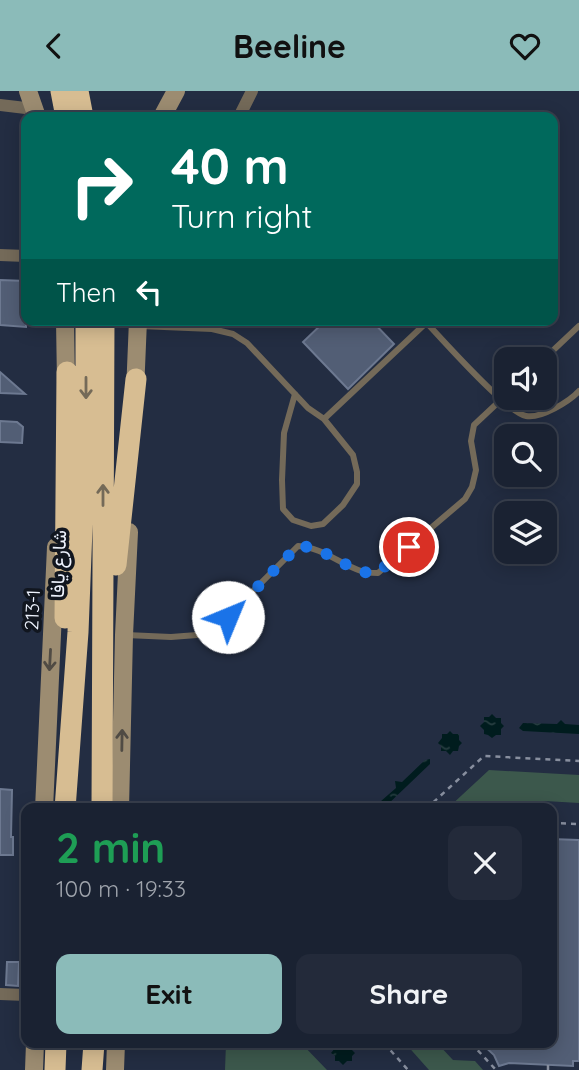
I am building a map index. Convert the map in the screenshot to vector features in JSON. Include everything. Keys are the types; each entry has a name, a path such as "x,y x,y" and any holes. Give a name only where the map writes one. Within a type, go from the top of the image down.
{"highway":[{"path":"61,91 65,112"},
{"path":"78,91 82,112"},
{"name":"شارع يافا","path":"64,803 78,632 86,425 86,326"},
{"path":"102,803 104,326"},
{"path":"64,803 66,372"},
{"path":"102,803 108,658 117,540 136,379"},
{"path":"55,1070 56,1048"},
{"path":"93,1048 93,1070"}],"main road":[{"path":"28,91 36,112"},
{"path":"165,112 176,91"},
{"name":"213-1","path":"44,803 49,666 66,372 65,326"},
{"path":"121,803 124,635 138,326"},
{"path":"34,1070 35,1048"},
{"path":"115,1070 116,1048"}],"street":[{"path":"242,112 252,91"},
{"path":"0,105 32,112"},
{"path":"0,255 21,256"},
{"path":"0,994 21,995"}],"lane":[{"path":"175,326 212,329 233,334 247,343 295,394 308,408 324,419 352,455 357,484 343,505 323,524 311,526 293,520 283,509 284,433 295,394"},
{"path":"324,419 421,326"},
{"path":"429,326 494,388"},
{"path":"557,347 579,327"},
{"path":"557,407 579,391"},
{"path":"124,635 171,638 210,635 298,546 330,555 363,572 377,573 465,499 472,487 476,470 471,441 474,425 494,406"},
{"path":"517,410 523,416 533,417 551,410"}],"path":[{"path":"433,803 484,756 579,761"},
{"path":"557,823 579,824"},
{"path":"388,1048 408,1070"},
{"path":"476,1048 496,1070"},
{"path":"548,1060 548,1070"}],"shaded area":[{"path":"489,770 579,775 579,803 453,803"},
{"path":"226,1048 306,1048 327,1070 225,1070"},
{"path":"409,1048 442,1048 453,1060 475,1061 483,1070 429,1070"}],"water":[{"path":"492,714 501,718 504,726 501,735 492,738 484,734 480,726 484,717"},
{"path":"561,720 565,724 579,725 579,734 523,731 519,728 523,723 557,724"},
{"path":"450,731 459,734 462,743 458,751 453,751 450,755 441,751 438,743 442,734"},
{"path":"430,759 430,764 389,803 379,803 396,788 395,781 402,782 425,760"},
{"path":"335,1048 352,1048 355,1053 352,1061 343,1065 335,1061 335,1056 331,1053"}],"building":[{"path":"0,280 21,281 21,326 26,327 0,325"},
{"path":"320,326 377,326 394,344 348,389 303,342"},
{"path":"0,372 25,394 0,393"},
{"path":"0,421 17,422 23,427 22,443 0,442"},
{"path":"0,789 12,790 13,855 0,855"},
{"path":"557,839 579,840 579,1061 573,1061 573,1066 509,1063 499,1066 494,1055 486,1048 557,1048"},
{"path":"7,962 19,962 18,986 6,985"}],"route":[{"path":"228,617 298,546 330,555 363,572 377,573 409,547"}]}
